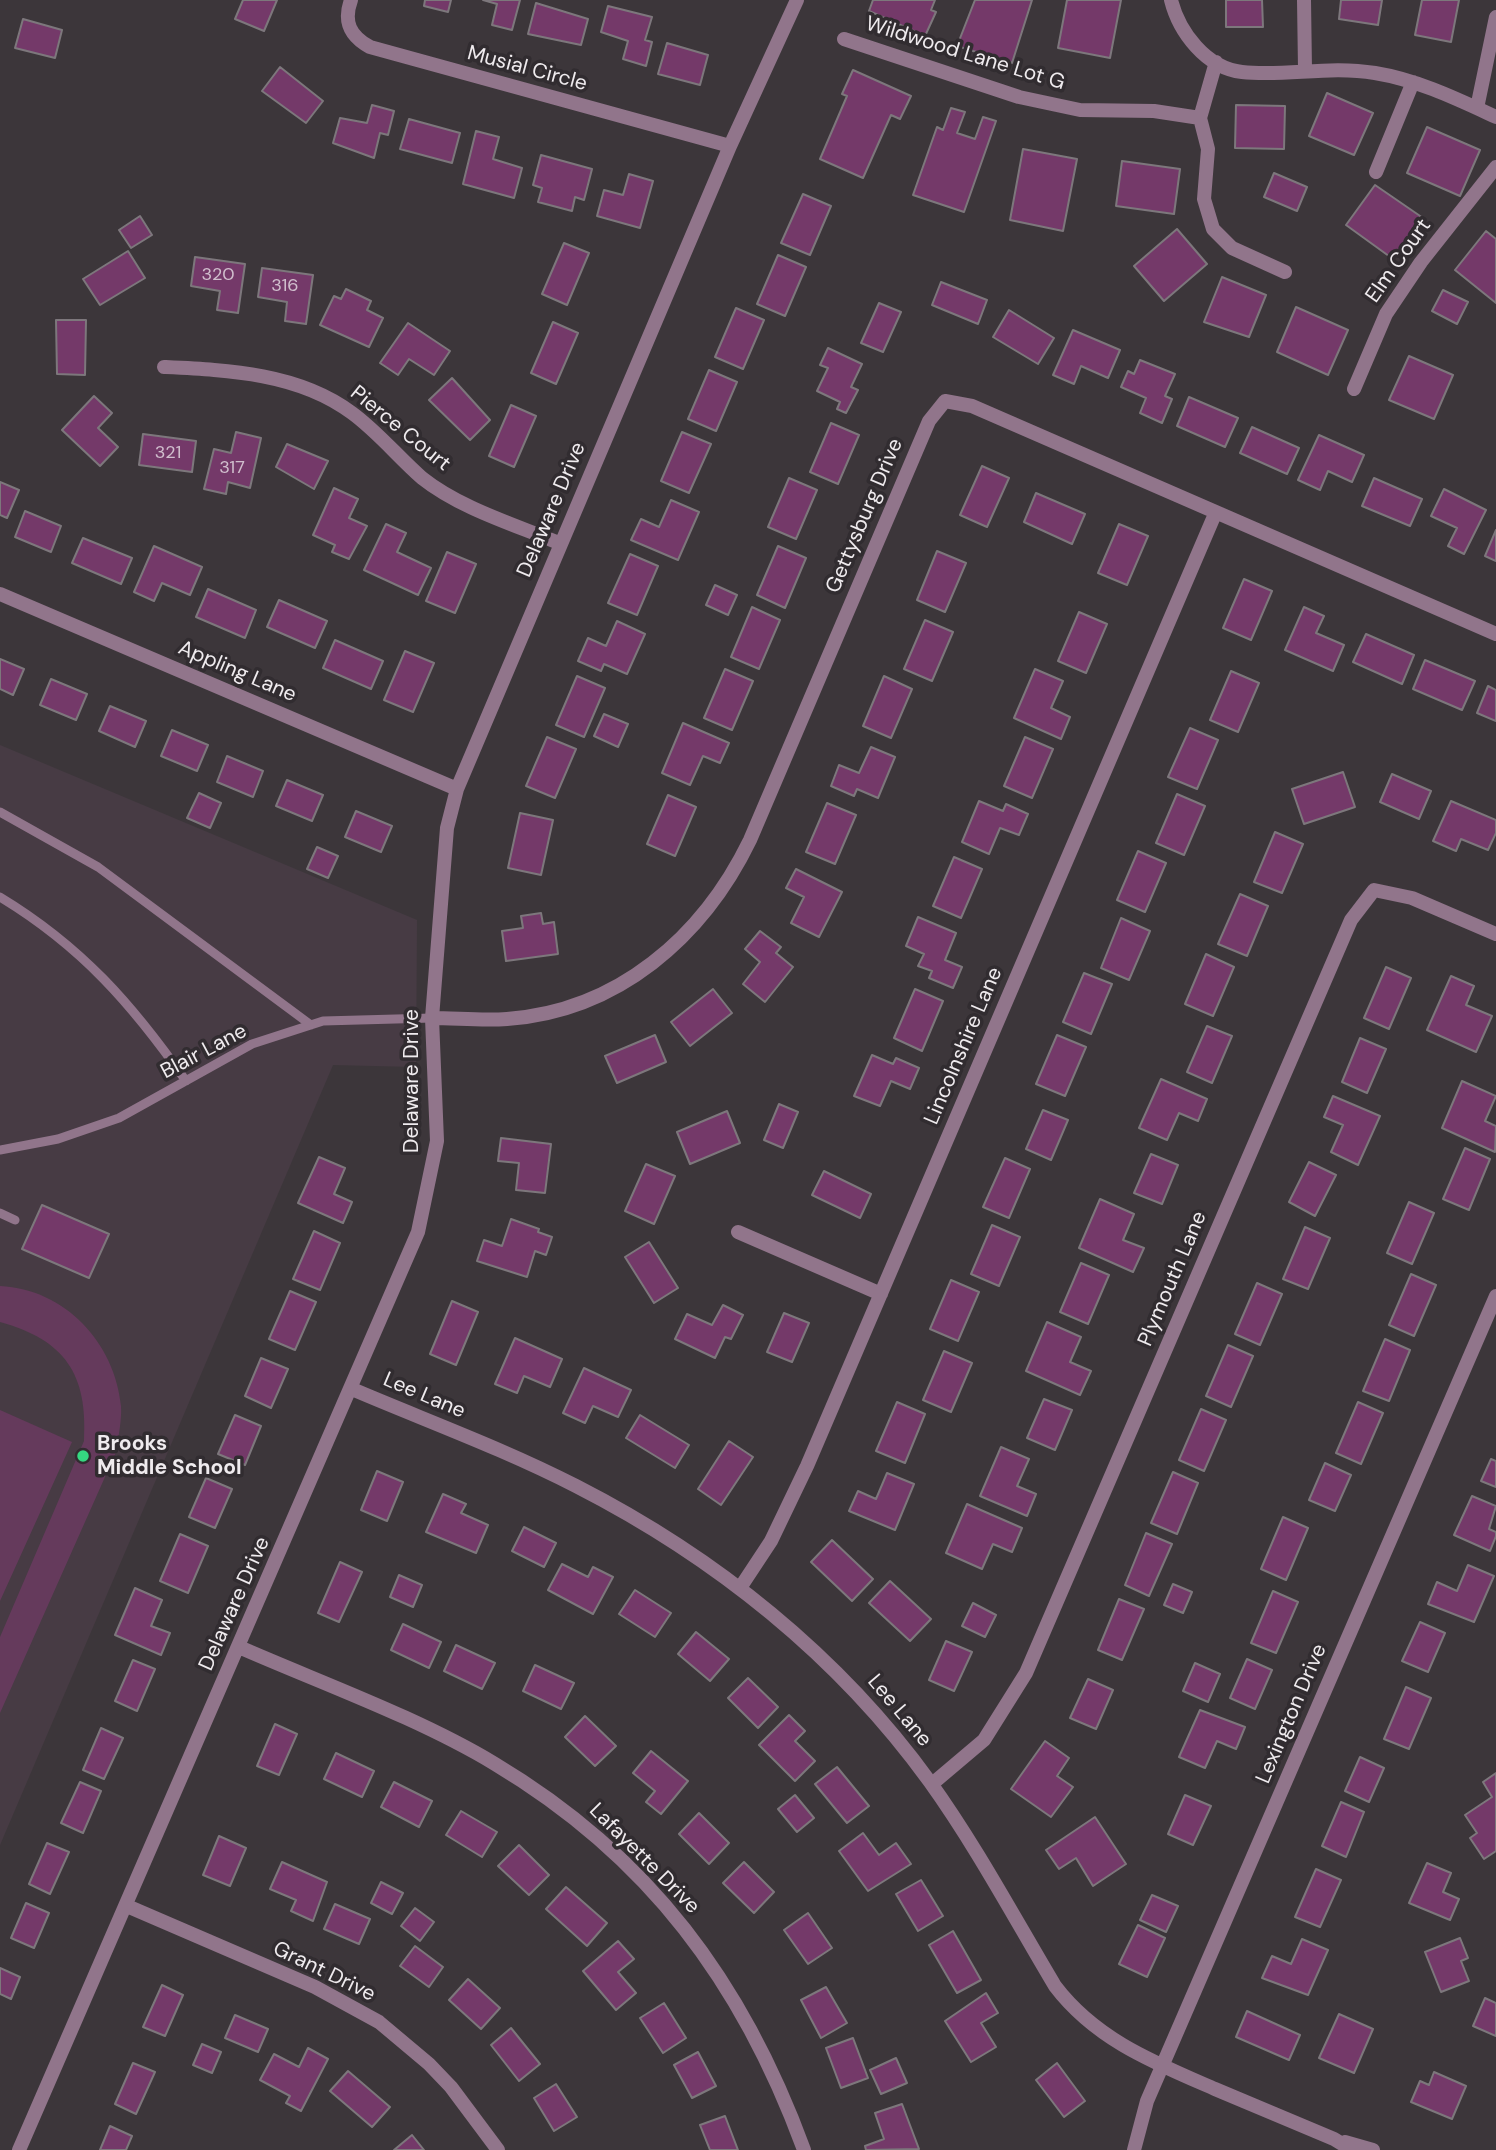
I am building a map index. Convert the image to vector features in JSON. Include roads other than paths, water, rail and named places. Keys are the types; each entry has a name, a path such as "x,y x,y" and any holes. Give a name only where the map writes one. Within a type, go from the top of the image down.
{"street":[{"name":"Musial Circle","path":"351,0 346,17 349,28 359,41 370,47 730,146"},
{"name":"Delaware Drive","path":"19,2150 352,1389 418,1231 429,1191 436,1141 432,1018 447,828 457,789 730,146 797,0"},
{"path":"1171,0 1175,16 1190,42 1216,62 1239,72 1341,69 1413,82 1496,117"},
{"path":"1304,0 1305,69"},
{"path":"1477,108 1496,17"},
{"name":"Wildwood Lane Lot G","path":"844,39 1019,97 1080,110 1154,111 1200,118"},
{"path":"1216,62 1200,118 1208,149 1204,199 1213,229 1232,248 1285,272"},
{"path":"1376,172 1413,82"},
{"name":"Elm Court","path":"1354,389 1386,314 1421,262 1496,167"},
{"name":"Pierce Court","path":"164,367 219,370 311,389 353,413 434,485 458,500 561,544"},
{"name":"Gettysburg Drive","path":"432,1018 508,1019 586,1001 647,969 672,950 698,922 719,896 745,849 929,421 945,401 972,405 1215,514 1496,634"},
{"name":"Lincolnshire Lane","path":"740,1588 771,1541 788,1507 1215,514"},
{"name":"Appling Lane","path":"0,594 457,789"},
{"name":"Plymouth Lane","path":"932,1784 984,1740 1026,1672 1351,920 1374,890 1412,898 1496,934"},
{"path":"738,1232 881,1294"},
{"name":"Lexington Drive","path":"1134,2150 1147,2101 1496,1296"},
{"name":"Lee Lane","path":"352,1389 586,1491 656,1530 740,1588 830,1664 890,1731 932,1784 1067,2001 1114,2042 1163,2066 1334,2139 1373,2150"},
{"name":"Lafayette Drive","path":"239,1647 483,1757 542,1794 603,1842 668,1908 730,1992 770,2065 804,2150"},
{"name":"Grant Drive","path":"127,1906 315,1987 379,2022 420,2056 451,2087 498,2150"},
{"name":"Lee Lane","path":"1334,2139 1352,2150"}],"lane":[{"path":"0,812 98,867 311,1025"},
{"path":"1,899 42,923 99,971 143,1020 186,1081"},
{"name":"Blair Lane","path":"0,1150 58,1139 119,1118 252,1044 311,1025 365,1017 432,1018"},
{"path":"0,1213 15,1220"}],"place":[{"name":"Brooks Middle School","path":"83,1456"}]}
